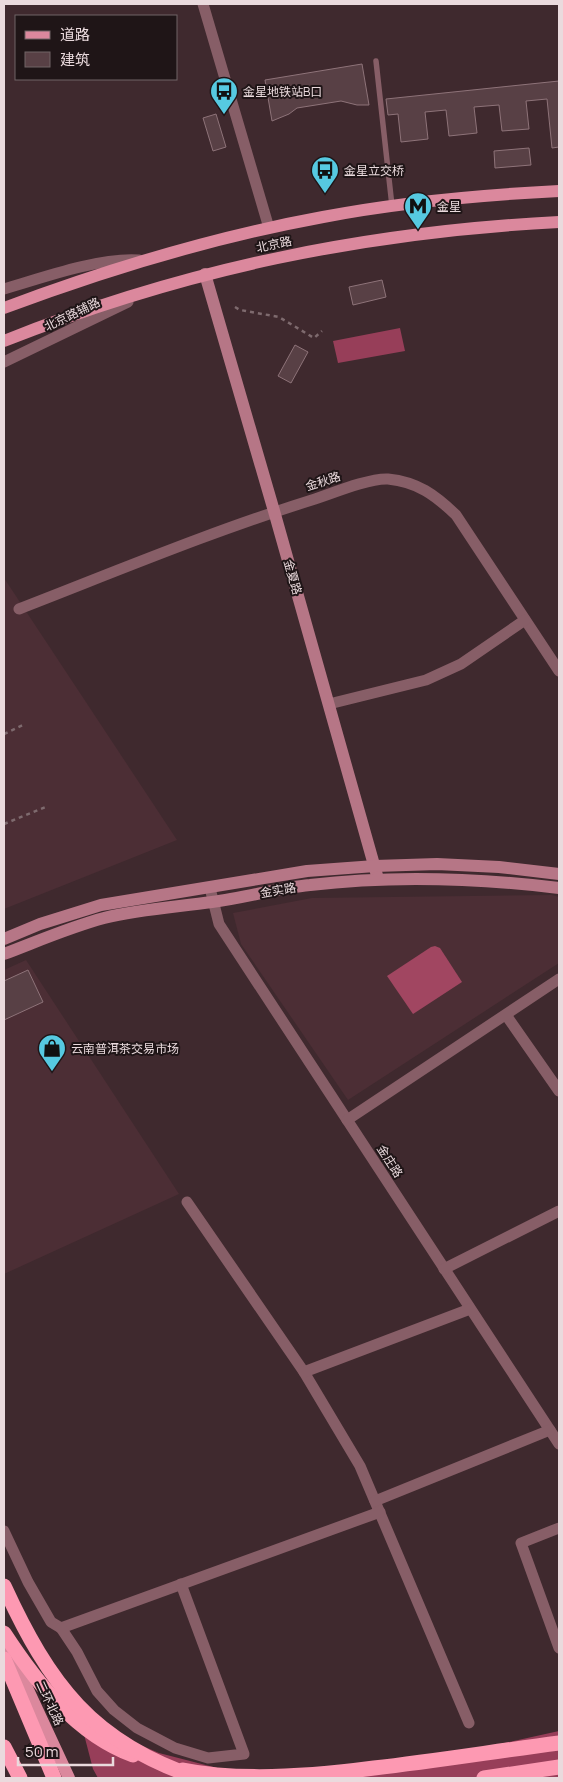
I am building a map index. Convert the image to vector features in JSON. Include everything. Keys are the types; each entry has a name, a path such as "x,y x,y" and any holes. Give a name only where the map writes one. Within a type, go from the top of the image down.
{"highway":[{"path":"4,1586 22,1624 44,1663 67,1696 81,1710 95,1723 128,1746 170,1768 198,1778"},
{"path":"4,1633 38,1681 58,1704 80,1724 129,1754 156,1764 187,1771 220,1775 298,1776 392,1766 559,1743"},
{"path":"4,1659 54,1778"},
{"path":"4,1748 18,1778"},
{"path":"484,1778 559,1767"}],"main road":[{"name":"北京路","path":"4,308 51,290 143,260 269,228 392,206 461,198 558,192"},
{"name":"北京路","path":"4,341 70,316 152,289 284,255 373,239 464,228 559,222"},
{"name":"二环北路","path":"4,1639 70,1778"}],"street":[{"path":"203,4 269,228"},
{"path":"4,289 90,266 125,260 143,260"},
{"name":"金夏路","path":"205,274 378,879"},
{"name":"北京路辅路","path":"4,362 152,289"},
{"name":"金秋路","path":"19,609 274,511 361,484 386,479 412,483 437,497 456,515 559,671"},
{"path":"329,704 426,680 461,664 525,620"},
{"name":"金实路","path":"4,939 40,924 101,905 307,871 437,864 482,866 559,874"},
{"name":"金实路","path":"4,954 102,919 151,909 213,902 308,885 378,879 464,879 559,888"},
{"name":"金庄路","path":"210,888 219,924 559,1444"},
{"path":"347,1120 559,979"},
{"path":"506,1015 559,1091"},
{"path":"187,1202 304,1372 360,1466 469,1723"},
{"path":"444,1269 559,1211"},
{"path":"304,1372 470,1309"},
{"path":"375,1500 550,1430"},
{"path":"62,1628 380,1512"},
{"path":"559,1528 521,1543 559,1648"},
{"path":"4,1531 28,1582 52,1622 62,1628 97,1691 114,1710 137,1728 174,1748 208,1758 244,1754 181,1584"}],"lane":[{"path":"376,61 392,206"}],"path":[{"path":"235,307 240,310 279,317 314,338 322,330"},
{"path":"4,734 23,725"},
{"path":"4,824 48,806"}],"shaded area":[{"path":"400,328 405,351 338,363 333,341"},
{"path":"4,578 177,840 4,909"},
{"path":"552,895 559,897 559,963 348,1100 241,944 233,913 312,898"},
{"path":"435,946 440,948 462,982 413,1014 387,976"},
{"name":"云南普洱茶交易市场","path":"26,960 179,1194 4,1274 4,970"},
{"path":"80,1719 159,1753 256,1778 98,1778 93,1769"},
{"path":"559,1731 559,1778 287,1778 353,1776"}],"building":[{"path":"362,64 369,105 357,105 341,101 297,108 289,114 272,121 265,80"},
{"path":"559,81 559,147 552,148 547,99 526,101 529,129 502,131 499,105 474,107 477,133 449,136 446,110 425,112 428,139 401,142 398,114 388,115 386,99"},
{"path":"216,114 226,147 213,151 203,118"},
{"path":"529,148 531,165 495,168 494,151"},
{"path":"382,280 386,297 353,305 349,287"},
{"path":"295,345 308,352 291,383 278,376"},
{"path":"28,970 43,1002 4,1020 4,981"}],"place":[{"name":"金星地铁站B口","path":"224,115"},
{"name":"金星立交桥","path":"325,194"},
{"name":"金星","path":"418,230"},
{"name":"云南普洱茶交易市场","path":"52,1072"}]}
